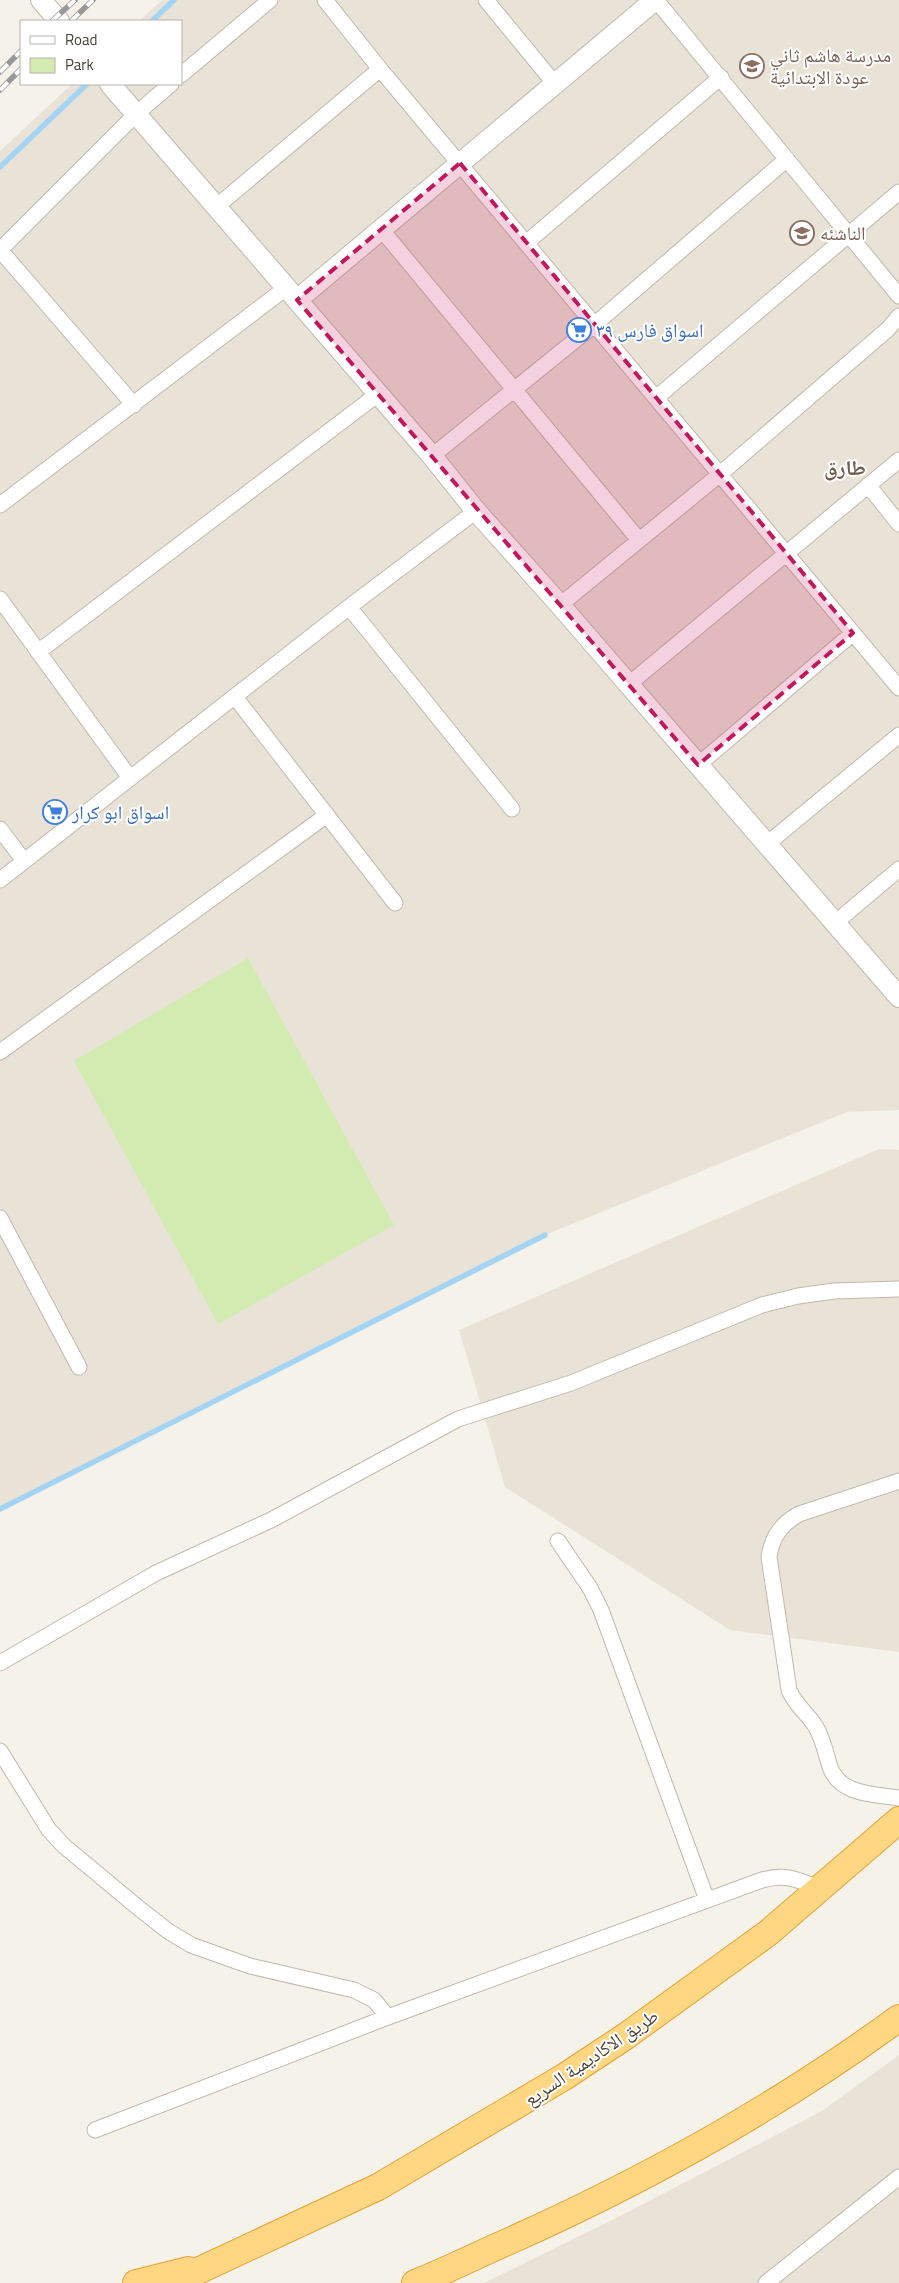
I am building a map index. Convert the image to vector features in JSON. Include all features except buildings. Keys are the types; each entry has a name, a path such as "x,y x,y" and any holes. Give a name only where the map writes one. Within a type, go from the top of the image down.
{"highway":[{"name":"طريق الاكاديمية السريع","path":"252,2245 378,2187 564,2077 626,2036 768,1933 899,1820"},
{"path":"415,2283 558,2219 684,2155 804,2084 899,2018"},
{"path":"136,2283 182,2272 252,2245"},
{"path":"172,2283 252,2245"}],"street":[{"path":"41,0 58,20"},
{"path":"182,74 270,0"},
{"path":"326,0 380,68 594,325 899,688"},
{"path":"486,0 555,84"},
{"path":"0,506 134,404 381,230 656,0 899,296"},
{"path":"216,207 380,68"},
{"path":"526,243 721,77"},
{"path":"111,85 432,456 476,511 629,684 899,997"},
{"path":"134,404 0,250 136,114 170,85"},
{"path":"432,456 512,389 594,325 787,160"},
{"path":"656,398 899,192"},
{"path":"381,230 639,540"},
{"path":"560,605 719,475 888,329 899,316"},
{"path":"38,652 378,394"},
{"path":"629,684 899,460"},
{"path":"868,485 899,524"},
{"path":"0,880 349,607 476,511"},
{"path":"0,599 130,778"},
{"path":"349,607 512,809"},
{"path":"698,764 853,633"},
{"path":"235,697 395,903"},
{"path":"767,844 899,736"},
{"path":"0,1052 327,815"},
{"path":"0,829 24,861"},
{"path":"835,923 899,869"},
{"path":"0,1218 79,1367"},
{"path":"0,1663 156,1573 271,1520 458,1419 571,1383 762,1305 798,1296 834,1291 899,1289"},
{"path":"899,1481 799,1514 790,1519 775,1536 769,1557 789,1690 794,1701 818,1732 833,1775 840,1784 850,1789 899,1798"},
{"path":"558,1541 590,1588 601,1610 707,1900"},
{"path":"0,1751 49,1830 64,1846 168,1931 191,1944 250,1966 354,1990 374,2000 388,2017"},
{"path":"95,2130 388,2017 774,1876 785,1876 820,1889"},
{"path":"766,2283 899,2177"}],"highlighted area":[{"path":"460,163 853,633 698,765 297,300"}],"shaded area":[{"path":"162,0 899,0 899,1110 847,1112 545,1235 0,1509 0,151 71,85 182,85 182,20 140,20"},
{"path":"879,1149 899,1150 899,1652 730,1630 505,1487 459,1330"},
{"path":"899,2055 899,2283 484,2283 618,2217 822,2111"}],"green space":[{"path":"248,958 394,1225 218,1324 74,1061"}],"waterway":[{"path":"153,20 174,0"},
{"path":"0,167 86,85"},
{"path":"0,1509 545,1235"}],"railway":[{"path":"53,20 75,0"},
{"path":"72,20 93,0"},
{"path":"0,72 20,52"},
{"path":"0,90 20,70"}],"place":[{"name":"مدرسة هاشم ثاني عودة الابتدائية","path":"752,66"},
{"name":"الناشئه","path":"802,233"},
{"name":"اسواق فارس ٣٩","path":"579,330"},
{"name":"اسواق ابو كرار","path":"55,812"}],"district":[{"name":"طارق","path":"845,468"}]}
